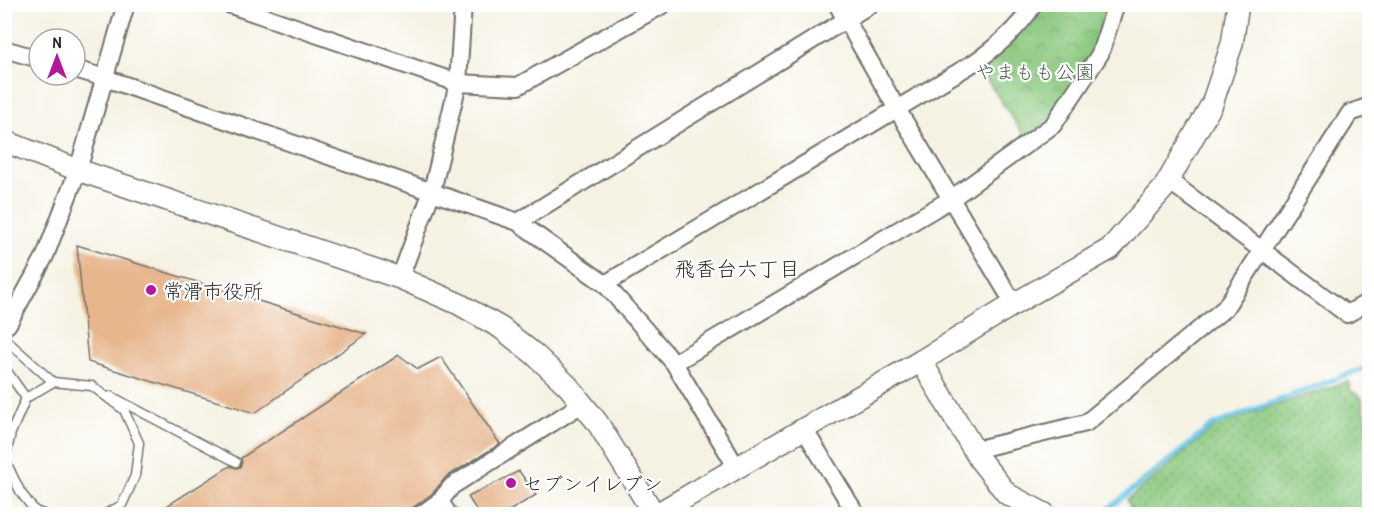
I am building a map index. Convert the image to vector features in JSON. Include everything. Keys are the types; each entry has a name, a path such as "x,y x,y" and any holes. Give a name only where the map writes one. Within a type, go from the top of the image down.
{"street":[{"path":"4,327 8,324 45,256 78,170 126,4"},
{"path":"228,4 458,83 518,86 664,4"},
{"path":"400,278 432,191 458,83 463,4"},
{"path":"837,4 1014,304"},
{"path":"518,222 870,4"},
{"path":"605,284 975,62 1013,31 1034,4"},
{"path":"674,363 951,199 1053,124 1100,54 1116,4"},
{"path":"4,141 78,170 400,278 459,304 501,328 534,354 568,386 597,422 656,514 1110,249 1164,188 1212,104 1232,44 1238,4"},
{"path":"4,49 27,56"},
{"path":"87,73 518,222 605,284 674,363 737,468"},
{"path":"976,454 986,447 1086,423 1226,308 1350,113 1370,106"},
{"path":"1168,180 1347,314 1365,304 1370,297"},
{"path":"921,361 976,454 1007,494 1045,514"},
{"path":"422,514 444,508 452,486 582,404"},
{"path":"804,429 855,514"}],"lane":[{"path":"4,339 53,382 92,386 236,462"},
{"path":"4,367 26,398"},
{"path":"43,514 35,511 21,493 5,460 11,433 26,398 53,382"},
{"path":"92,386 124,410 139,443 135,476 122,505 105,514"}],"green space":[{"name":"やまもも公園","path":"1034,5 1116,5 1100,54 1029,143 975,62"},
{"path":"1348,381 1351,391 1361,397 1369,430 1369,514 1303,514 1302,511 1292,510 1287,514 1134,514 1127,500 1217,425"}],"building":[{"name":"常滑市役所","path":"77,245 366,334 255,413 88,362"},
{"path":"399,355 418,369 441,357 500,444 446,477 433,493 404,514 154,514 230,466 240,467 241,458"},
{"name":"セブンイレブン","path":"519,471 536,495 504,514 479,514 468,497"}],"waterway":[{"path":"1102,514 1213,425 1370,366"}],"place":[{"name":"常滑市役所","path":"151,290"},
{"name":"セブンイレブン","path":"511,483"}],"district":[{"name":"飛香台六丁目","path":"737,268"}]}
